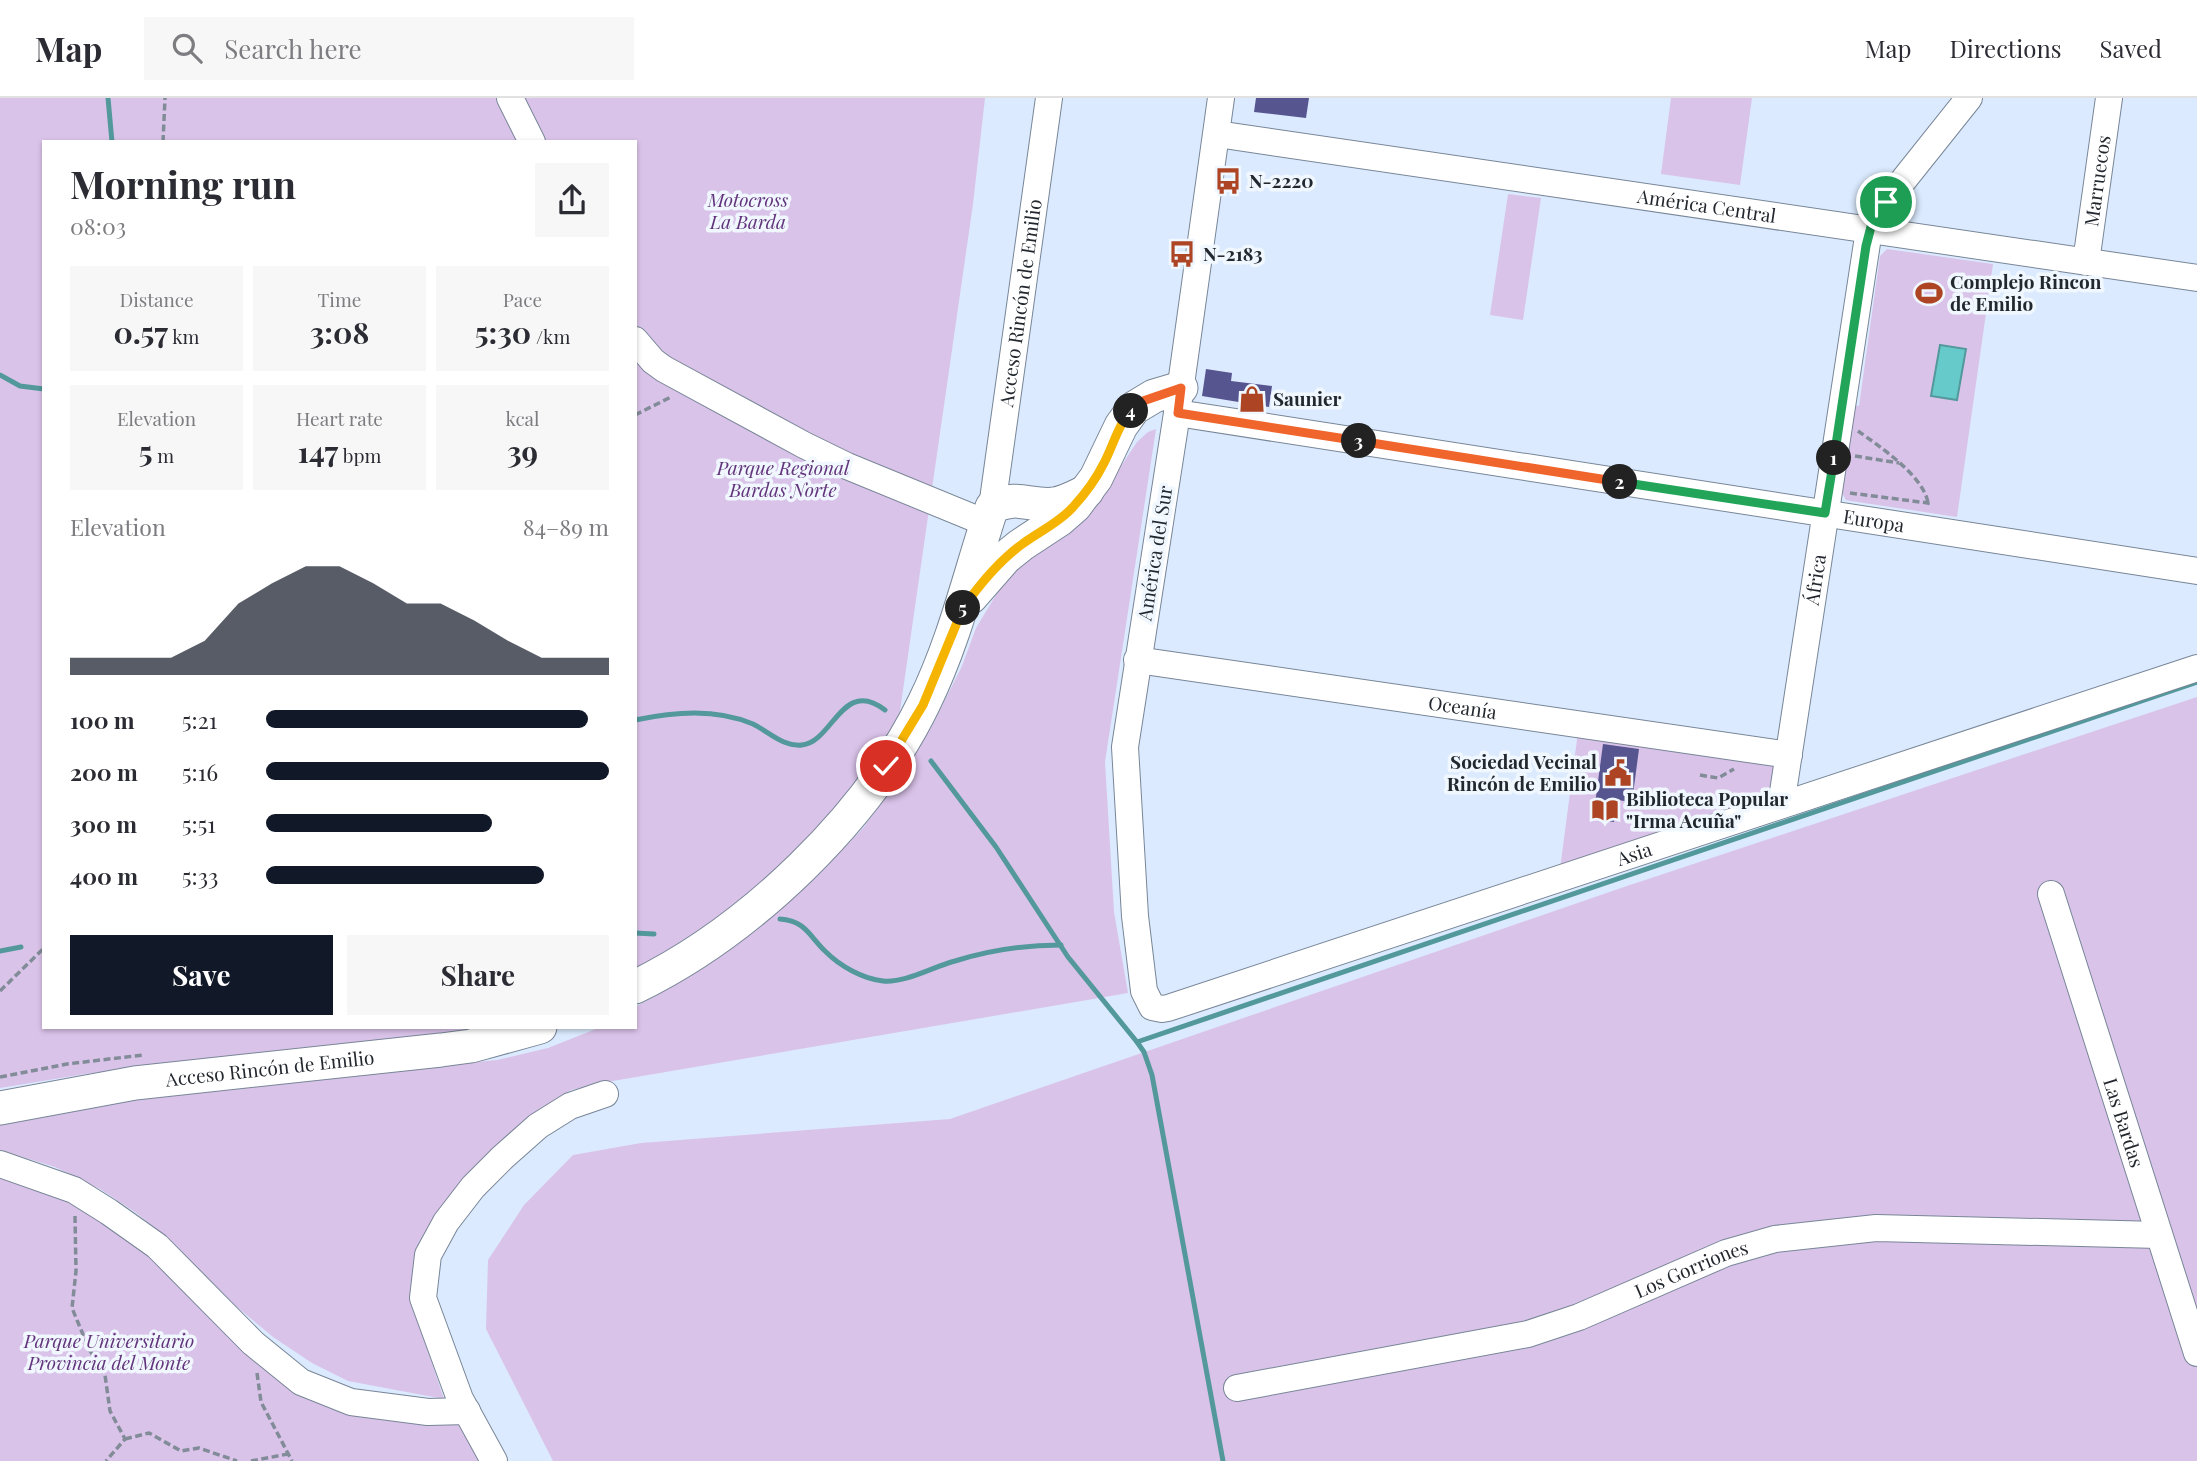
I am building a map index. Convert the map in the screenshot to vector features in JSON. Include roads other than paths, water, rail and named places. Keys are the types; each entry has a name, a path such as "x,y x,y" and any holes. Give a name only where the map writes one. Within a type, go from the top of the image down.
{"main road":[{"name":"Acceso Rincón de Emilio","path":"961,611 978,587 1006,557 1067,514 1087,491 1127,416 1134,408 1154,396 1179,401"},
{"path":"989,515 1011,500 1056,504 1087,491"},
{"name":"Acceso Rincón de Emilio","path":"637,985 673,966 738,922 794,874 844,822 886,766 923,705 961,611 989,515"},
{"name":"Acceso Rincón de Emilio","path":"0,1108 135,1083 440,1050 532,1029"}],"street":[{"path":"510,98 531,140"},
{"name":"Acceso Rincón de Emilio","path":"989,515 1049,98"},
{"name":"América del Sur","path":"1152,1007 1144,991 1135,916 1125,765 1127,728 1179,401 1221,98"},
{"path":"1869,230 1886,202 1969,98"},
{"name":"Marruecos","path":"2086,262 2109,98"},
{"name":"América Central","path":"1217,134 2197,278"},
{"name":"África","path":"1781,805 1869,230"},
{"path":"637,342 653,361 804,445 848,466 989,515"},
{"name":"Europa","path":"1179,401 1825,513 2197,571"},
{"name":"Oceanía","path":"1138,660 1789,755"},
{"name":"Asia","path":"1152,1007 1168,1008 2197,668"},
{"name":"Las Bardas","path":"2051,894 2197,1353"},
{"path":"494,1461 460,1399 423,1298 428,1255 446,1222 503,1157 538,1126 570,1106 606,1094"},
{"path":"0,1164 74,1190 109,1212 156,1247 253,1343 301,1382 351,1402 428,1412 467,1411"},
{"name":"Los Gorriones","path":"1237,1388 1528,1334 1579,1318 1726,1253 1775,1239 1876,1228 2159,1235"}],"waterway":[{"path":"108,98 112,140"},
{"path":"0,375 20,386 42,389"},
{"path":"1137,1042 2197,682"},
{"path":"637,720 694,713 724,716 753,724 789,744 802,745 822,734 839,714 858,701 870,702 885,710"},
{"path":"931,761 996,847 1068,957 1144,1052 1152,1075 1223,1461"},
{"path":"780,919 801,926 845,967 868,978 883,981 910,977 994,951 1061,945"},
{"path":"637,933 654,934"},
{"path":"0,951 21,947"}],"place":[{"name":"N-2220","path":"1228,181"},
{"name":"N-2183","path":"1182,254"},
{"name":"Complejo Rincon de Emilio","path":"1929,293"},
{"name":"Saunier","path":"1252,399"},
{"name":"Sociedad Vecinal Rincón de Emilio","path":"1618,773"},
{"name":"Biblioteca Popular \"Irma Acuña\"","path":"1605,810"}],"park label":[{"name":"Motocross La Barda","path":"748,211"},
{"name":"Parque Regional Bardas Norte","path":"783,479"},
{"name":"Parque Universitario Provincia del Monte","path":"109,1352"}]}
